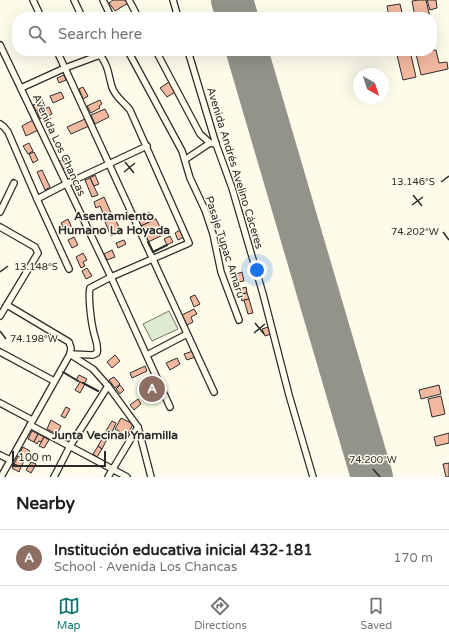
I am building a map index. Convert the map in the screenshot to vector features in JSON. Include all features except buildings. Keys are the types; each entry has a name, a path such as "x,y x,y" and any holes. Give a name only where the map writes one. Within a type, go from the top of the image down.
{"street":[{"path":"33,0 39,12"},
{"path":"74,0 80,12"},
{"path":"103,0 109,12"},
{"path":"129,0 135,12"},
{"path":"173,0 177,12"},
{"name":"Avenida Los Chancas","path":"0,45 111,277 170,407"},
{"path":"60,56 214,392"},
{"path":"21,88 92,56"},
{"path":"70,354 93,355 97,353 98,346 93,330 89,292 90,288 111,277 189,243 130,110 116,95 112,88 110,74 101,56"},
{"name":"Pasaje Tupac Amaru","path":"131,56 186,160 190,178 205,210 213,234 221,272 239,320"},
{"path":"159,56 200,134 210,143 216,144"},
{"name":"Avenida Andrés Avelino Cáceres","path":"190,56 216,144 234,195 313,477"},
{"path":"0,124 8,132 69,269"},
{"path":"186,160 210,143"},
{"path":"37,199 147,146"},
{"path":"0,212 14,183"},
{"path":"0,227 38,249 38,253 0,316"},
{"path":"1,477 70,354 71,348 69,342 7,305"},
{"path":"147,355 187,334"},
{"path":"0,352 54,381"},
{"path":"70,354 93,369 108,386 138,427 151,477"},
{"path":"54,477 70,446 108,386"},
{"path":"0,403 70,446 127,477"},
{"path":"108,477 138,427"},
{"path":"0,455 10,460"}],"green space":[{"path":"169,311 178,329 152,341 143,324"}],"runway":[{"path":"232,0 236,12"},
{"path":"248,56 372,477"}],"wall":[{"path":"148,242 153,252 167,245"},
{"path":"63,372 78,381"},
{"path":"83,383 98,391"}],"place":[{"name":"Institución educativa inicial 432-181","path":"152,389"}],"district":[{"name":"Asentamiento Humano La Hoyada","path":"114,223"},
{"name":"Junta Vecinal Ynamilla","path":"115,435"}]}
